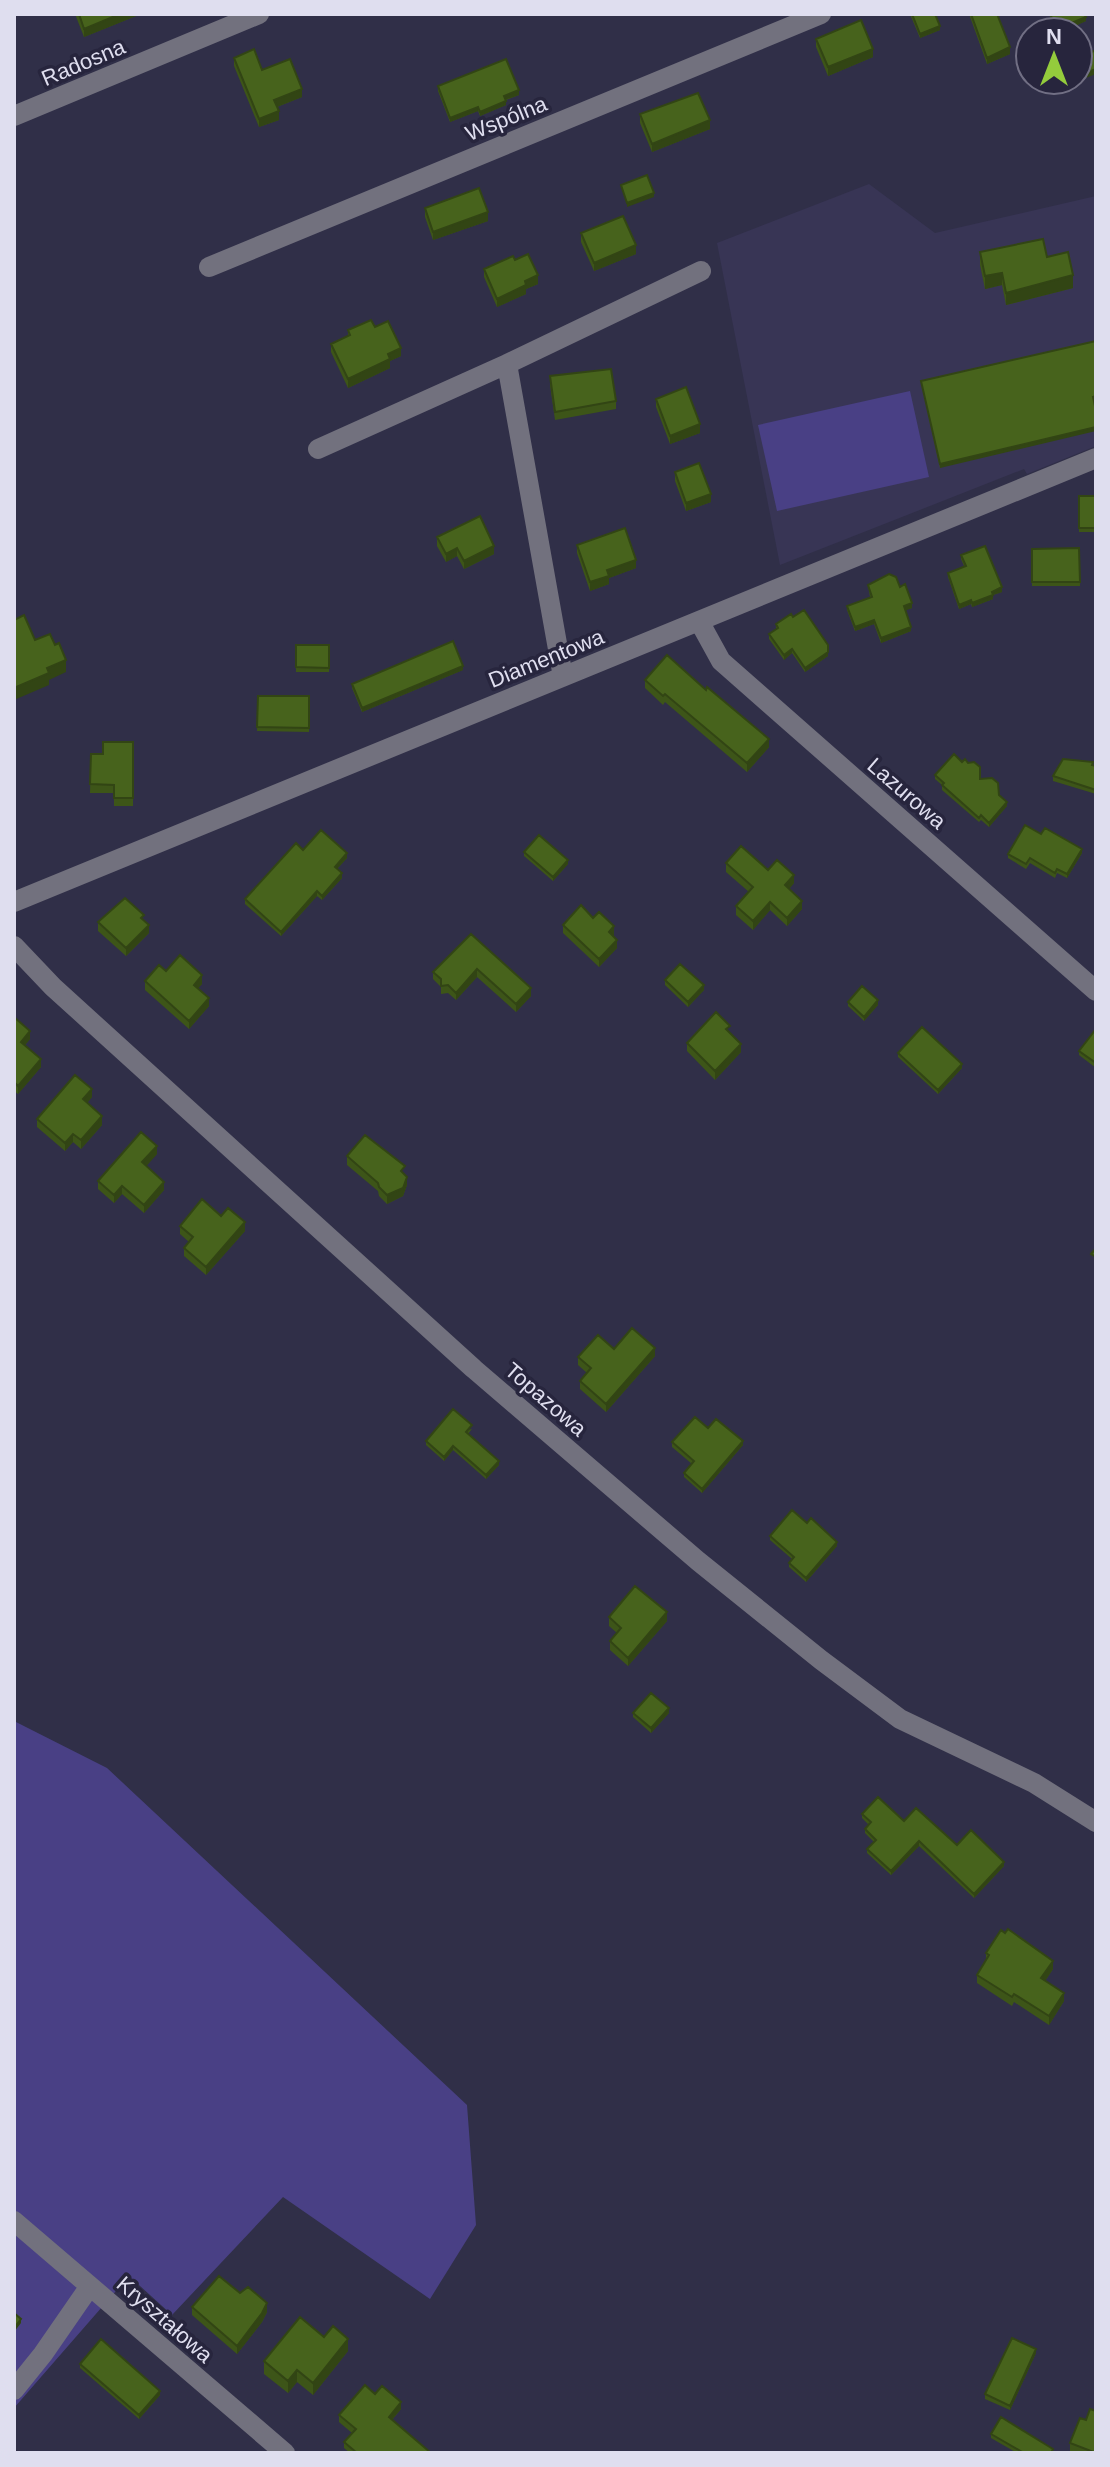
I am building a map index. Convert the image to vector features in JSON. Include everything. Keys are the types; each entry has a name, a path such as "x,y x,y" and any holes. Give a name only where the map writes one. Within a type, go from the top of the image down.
{"street":[{"name":"Radosna","path":"14,116 259,14"},
{"name":"Wspólna","path":"209,267 821,14"},
{"path":"318,449 507,364 701,271"},
{"path":"507,364 563,677"},
{"name":"Diamentowa","path":"14,902 1096,458"},
{"name":"Lazurowa","path":"699,621 721,661 1096,991"},
{"name":"Topazowa","path":"14,946 53,987 463,1359 735,1591 900,1719 1034,1783 1096,1822"},
{"name":"Kryształowa","path":"14,2221 285,2453"},
{"path":"14,2390 90,2286"}],"shaded area":[{"path":"869,184 935,233 1096,196 1096,446 1027,474 1024,469 780,565 717,243"},
{"path":"910,391 929,477 777,511 758,425"},
{"path":"14,1721 107,1768 467,2105 476,2225 430,2299 283,2197 172,2315 129,2276 14,2408"}],"building":[{"path":"79,14 120,14 84,29"},
{"path":"912,14 935,14 940,26 920,34"},
{"path":"971,14 997,14 1010,47 987,58"},
{"path":"1050,14 1085,16 1051,16"},
{"path":"861,20 873,49 828,67 816,39"},
{"path":"254,49 262,70 290,59 302,89 274,100 279,111 259,119 234,58"},
{"path":"506,59 519,90 504,96 506,101 480,112 478,107 450,118 438,86"},
{"path":"698,93 710,120 652,144 640,114"},
{"path":"647,175 654,193 627,203 621,185"},
{"path":"479,188 488,212 433,232 425,208"},
{"path":"623,216 636,245 594,263 581,233"},
{"path":"1043,239 1047,257 1068,252 1073,275 1006,293 1002,273 985,276 980,252"},
{"path":"528,254 538,275 525,281 526,285 497,299 484,269 513,256 515,260"},
{"path":"371,320 375,327 388,321 401,348 388,354 390,359 348,379 331,344 350,335 348,330"},
{"path":"1096,341 1096,396 1093,397 1096,427 940,464 921,381"},
{"path":"611,369 616,401 555,412 550,376"},
{"path":"686,387 700,424 670,436 656,399"},
{"path":"699,463 711,494 686,503 675,472"},
{"path":"1079,496 1096,496 1096,528 1079,528"},
{"path":"480,516 494,546 464,561 457,548 446,554 437,537"},
{"path":"625,528 636,560 607,570 609,576 590,582 577,545"},
{"path":"985,546 1002,587 992,592 993,595 959,605 948,573 966,566 961,555"},
{"path":"1079,548 1080,582 1032,582 1032,549"},
{"path":"889,574 896,577 900,587 905,584 912,603 904,606 911,627 881,638 874,620 855,627 847,606 872,597 868,585"},
{"path":"804,610 828,645 828,652 805,668 792,649 784,655 769,634 778,628 776,624"},
{"path":"24,615 35,640 50,634 55,645 59,643 66,660 47,668 49,673 14,688 14,620"},
{"path":"453,641 463,666 362,708 352,684"},
{"path":"296,645 329,645 329,668 296,667"},
{"path":"667,655 769,739 747,763 645,680"},
{"path":"258,696 309,696 309,728 257,727"},
{"path":"103,742 133,742 133,798 114,798 114,785 90,784 91,754 103,754"},
{"path":"954,754 962,762 965,759 980,767 980,779 992,778 998,783 999,795 1007,802 989,823 981,815 979,818 935,775"},
{"path":"1063,759 1093,762 1092,765 1096,766 1096,790 1053,776"},
{"path":"1025,825 1041,834 1045,828 1082,849 1067,874 1057,869 1055,873 1030,858 1026,864 1008,854"},
{"path":"321,830 347,853 335,867 342,873 322,896 317,891 281,932 245,899 296,843 303,850"},
{"path":"539,835 568,860 553,877 524,852"},
{"path":"741,846 768,870 777,860 794,875 785,885 802,901 787,918 770,902 753,921 736,906 753,887 726,863"},
{"path":"125,898 144,915 141,918 149,925 126,948 98,922"},
{"path":"581,905 593,918 599,912 614,926 609,932 617,940 599,959 563,925"},
{"path":"471,934 531,988 516,1004 477,969 456,993 448,985 441,986 441,979 433,972"},
{"path":"180,955 202,975 194,985 209,998 189,1021 145,981 159,965 166,971"},
{"path":"680,964 704,985 688,1002 665,980"},
{"path":"862,986 878,1000 864,1017 848,1002"},
{"path":"716,1012 730,1026 726,1029 741,1044 715,1071 687,1043"},
{"path":"14,1017 30,1031 21,1042 41,1059 18,1086 14,1082"},
{"path":"922,1027 962,1064 938,1090 898,1053"},
{"path":"1096,1029 1096,1063 1079,1051"},
{"path":"75,1075 92,1089 83,1099 102,1116 81,1140 73,1134 65,1143 37,1119"},
{"path":"141,1132 157,1146 142,1162 164,1182 144,1205 122,1186 114,1195 98,1181"},
{"path":"365,1135 405,1166 401,1171 407,1177 403,1188 387,1195 347,1156"},
{"path":"202,1199 221,1216 228,1208 245,1222 206,1267 184,1248 193,1237 180,1226"},
{"path":"632,1328 655,1348 606,1404 580,1381 591,1368 578,1357 598,1335 614,1349"},
{"path":"453,1409 472,1425 466,1432 499,1461 486,1475 453,1446 444,1457 426,1441"},
{"path":"695,1417 708,1428 716,1419 743,1441 702,1489 684,1473 694,1461 672,1442"},
{"path":"792,1510 807,1523 811,1518 837,1542 806,1578 789,1563 794,1557 770,1536"},
{"path":"635,1586 667,1612 628,1658 610,1641 621,1628 609,1617"},
{"path":"651,1693 669,1708 651,1728 633,1713"},
{"path":"878,1797 904,1821 916,1808 957,1845 971,1830 1004,1862 974,1894 919,1841 891,1871 867,1849 876,1840 865,1829 871,1822 862,1814"},
{"path":"1008,1929 1053,1961 1041,1978 1064,1993 1049,2016 977,1975 989,1955 986,1953 1001,1930 1005,1933"},
{"path":"219,2276 240,2293 248,2287 267,2303 237,2346 192,2307"},
{"path":"14,2313 21,2319 14,2328"},
{"path":"300,2317 324,2337 333,2326 348,2339 313,2383 297,2370 288,2381 264,2361"},
{"path":"1012,2338 1036,2349 1010,2406 985,2394"},
{"path":"101,2339 160,2391 139,2415 80,2364"},
{"path":"365,2385 375,2394 382,2386 401,2402 389,2417 431,2453 357,2453 344,2442 356,2429 339,2415"},
{"path":"1090,2409 1096,2411 1096,2453 1070,2443 1080,2418 1086,2420"},
{"path":"1001,2417 1053,2449 1051,2453 1024,2453 991,2434"}]}
